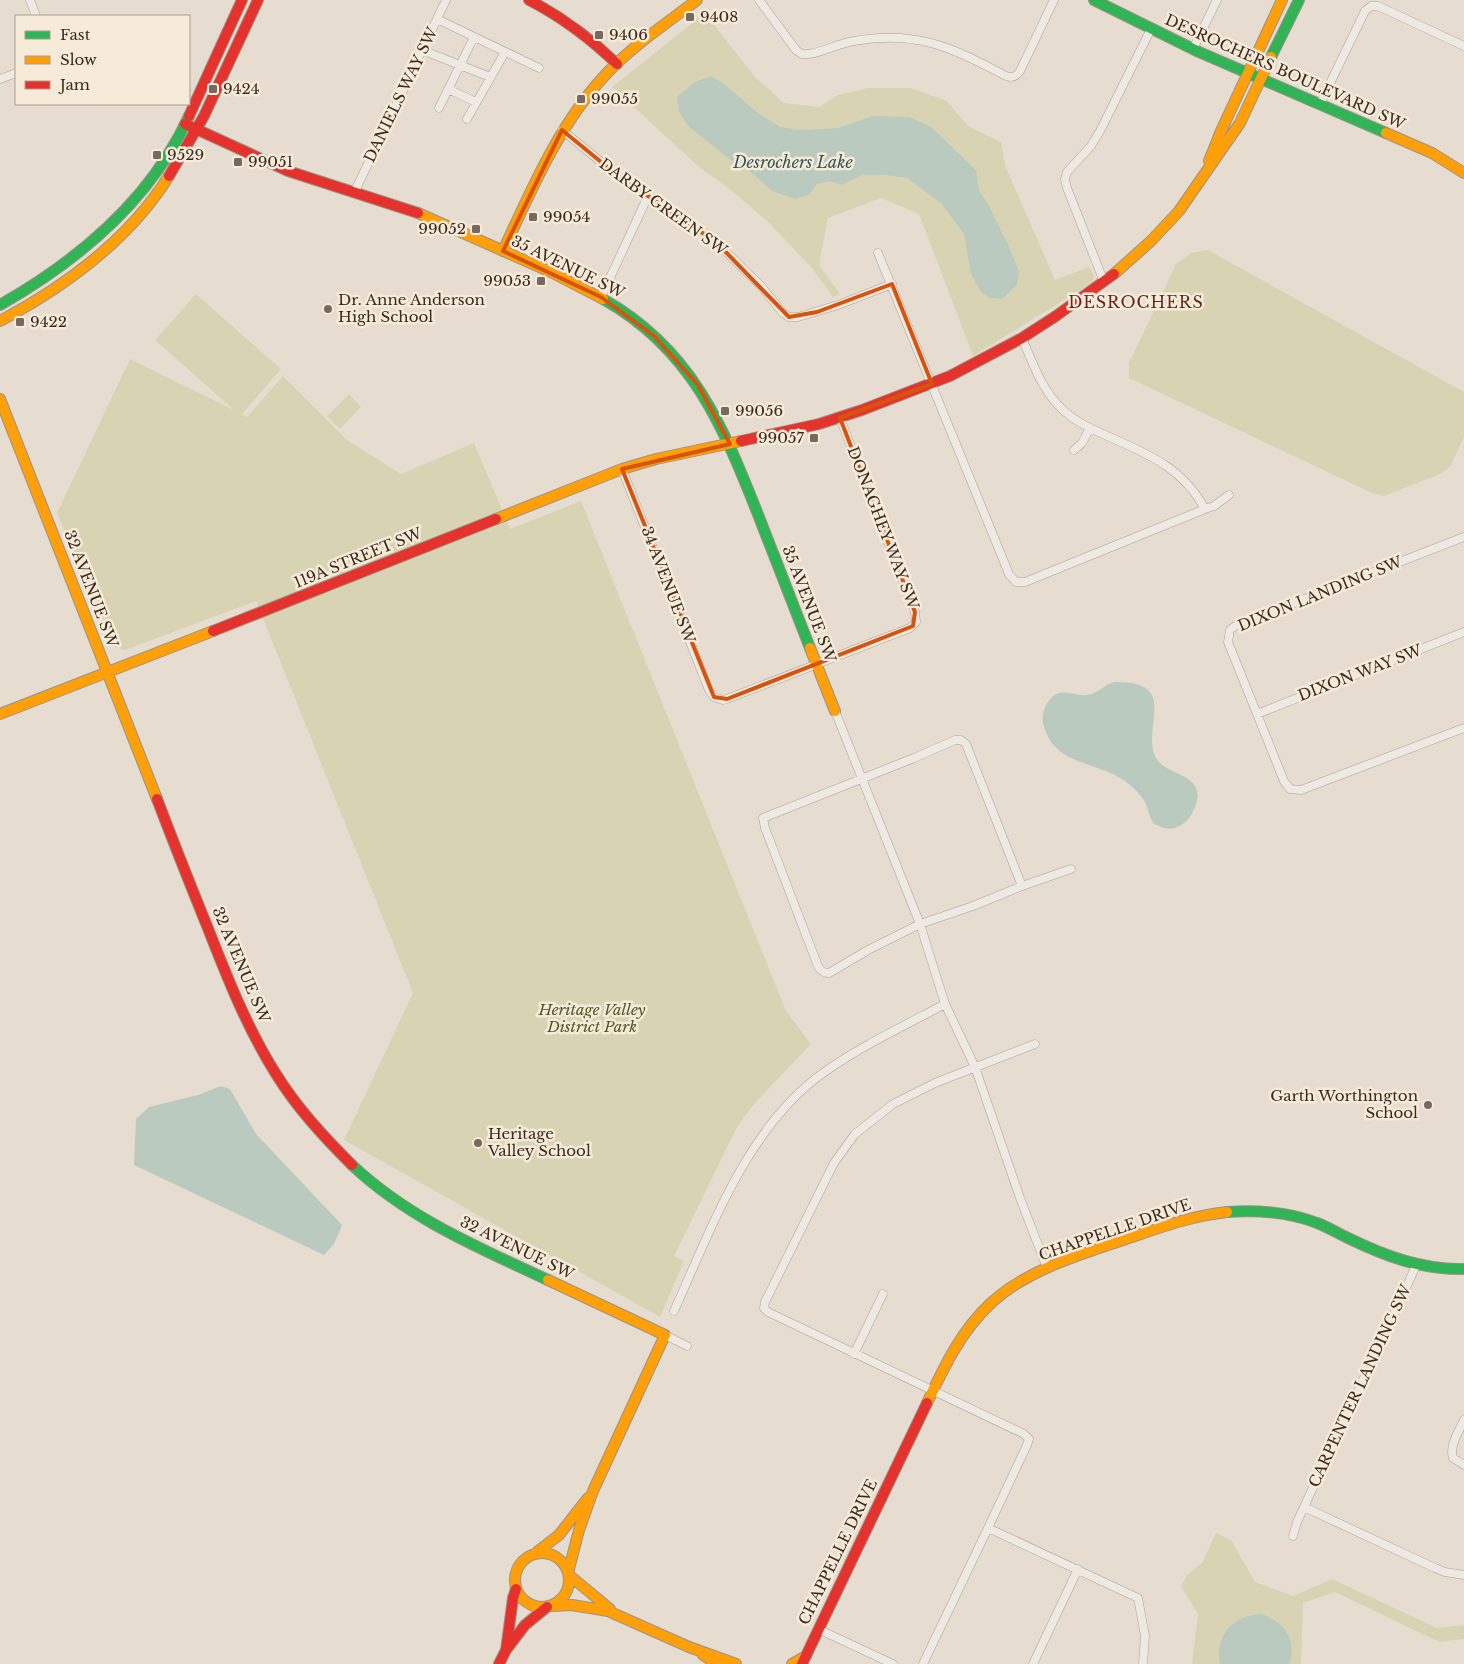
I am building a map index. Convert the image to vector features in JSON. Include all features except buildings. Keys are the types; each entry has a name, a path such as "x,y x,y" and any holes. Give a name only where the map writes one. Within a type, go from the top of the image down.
{"street":[{"path":"30,0 36,15"},
{"path":"0,305 35,285 95,240 123,213 154,175 168,155 185,124 242,0"},
{"path":"0,321 55,290 111,245 144,210 170,175 196,130 258,0"},
{"name":"DANIELS WAY SW","path":"355,190 446,0"},
{"path":"529,0 555,13 576,27 617,64"},
{"path":"503,251 546,158 562,130 598,82 617,64 697,0"},
{"path":"759,0 796,50 802,54 814,53 852,41 891,37 910,39 930,42 952,49 1011,77 1017,75 1020,71 1054,0"},
{"name":"DESROCHERS BOULEVARD SW","path":"1094,0 1194,49 1432,153 1464,173"},
{"path":"1194,49 1217,0"},
{"path":"1203,175 1282,0"},
{"path":"1203,175 1236,130 1299,0"},
{"path":"1320,104 1365,11 1370,6 1378,6 1464,46"},
{"path":"438,19 539,68"},
{"path":"1104,282 1065,182 1065,177 1100,132 1150,29"},
{"path":"439,108 474,37"},
{"path":"422,50 490,77"},
{"path":"467,119 505,52"},
{"path":"0,78 15,73"},
{"path":"448,89 476,102"},
{"name":"35 AVENUE SW","path":"185,124 287,170 355,190 422,214 601,297 637,322 671,353 700,389 720,422 835,712"},
{"name":"DARBY GREEN SW","path":"562,130 617,175 693,225 732,256 761,286 782,313 789,317 798,317 817,312 892,284"},
{"name":"119A STREET SW","path":"0,714 622,469 656,459 840,418 932,384 967,368 1022,338 1104,282 1130,261 1179,211 1203,175"},
{"path":"601,297 648,196"},
{"path":"878,253 1009,574 1016,582 1025,582 1214,506 1229,495"},
{"path":"1022,338 1038,376 1051,396 1068,414 1090,428 1147,454 1168,467 1191,487 1205,509"},
{"name":"32 AVENUE SW","path":"0,399 222,965 246,1018 278,1078 316,1128 363,1174 415,1213 460,1238 687,1346"},
{"name":"DONAGHEY WAY SW","path":"718,699 727,699 910,628 914,624 916,617 840,418"},
{"path":"1074,450 1082,443 1090,428"},
{"name":"34 AVENUE SW","path":"622,469 709,690 718,699"},
{"name":"DIXON LANDING SW","path":"1464,537 1235,626 1230,630 1228,642 1284,781 1290,789 1301,790 1464,728"},
{"name":"DIXON WAY SW","path":"1257,714 1464,632"},
{"path":"835,712 920,924 945,1004 975,1067 1046,1268"},
{"path":"1022,886 966,744 961,740 955,740 763,818 765,828 818,968 823,973 829,973 870,949 920,924 1071,869"},
{"path":"674,1311 726,1199 769,1124 794,1098 822,1074 876,1040 945,1004"},
{"path":"923,1664 1029,1438 768,1312 764,1308 765,1302 834,1163 855,1134 893,1104 935,1083 1035,1044"},
{"name":"CHAPPELLE DRIVE","path":"804,1660 951,1353 996,1298 1046,1268 1183,1220 1217,1212 1256,1212 1294,1216 1314,1222 1392,1258 1416,1266 1464,1270"},
{"name":"CARPENTER LANDING SW","path":"1293,1536 1297,1522 1416,1266"},
{"path":"854,1354 883,1294"},
{"path":"499,1664 506,1650 525,1625 564,1596 568,1590 569,1574 579,1530 593,1491 665,1335"},
{"path":"1464,1420 1451,1453 1453,1458 1464,1465"},
{"path":"506,1650 513,1598 516,1589 515,1574 517,1567 522,1561 556,1539 572,1521 593,1491"},
{"name":"CARPENTER LANDING SW","path":"1304,1507 1429,1566 1445,1572 1464,1574"},
{"path":"988,1528 1138,1598 1145,1636 1142,1664"},
{"path":"535,1553 543,1552 559,1558 569,1574 587,1591 615,1612"},
{"path":"1034,1664 1078,1570"},
{"path":"516,1589 528,1604 541,1608 579,1604 615,1612 689,1646 736,1664"},
{"path":"818,1629 893,1664"},
{"path":"689,1646 717,1664"},
{"path":"792,1664 804,1660"}],"highlighted area":[{"path":"562,130 617,175 716,242 789,317 817,312 892,284 932,384 840,418 915,612 913,626 727,699 714,697 622,469 730,444 698,385 654,336 601,297 503,251"}],"green space":[{"path":"705,13 755,77 784,103 819,107 838,95 868,88 911,88 947,101 968,126 1001,142 1005,165 1055,280 1089,267 1094,275 1093,282 973,356 919,214 881,198 828,218 819,265 840,294 833,297 811,267 768,222 732,191 699,167 612,87"},
{"path":"1208,250 1464,392 1464,437 1450,467 1440,474 1384,496 1372,493 1129,378 1129,363 1176,264 1191,253"},
{"name":"Heritage Valley District Park","path":"196,294 281,369 242,414 247,417 283,376 347,440 401,474 474,443 510,529 581,501 786,1011 811,1044 753,1105 737,1127 674,1256 684,1261 660,1317 344,1140 413,993 256,601 125,650 115,647 57,513 130,359 234,410 155,340"},
{"path":"349,394 361,407 340,429 327,416"},
{"path":"1216,1533 1231,1540 1255,1582 1293,1596 1332,1579 1437,1628 1464,1625 1464,1639 1439,1642 1335,1592 1303,1603 1301,1664 1192,1664 1198,1614 1181,1587 1187,1575 1202,1563"}],"water":[{"name":"Desrochers Lake","path":"711,76 724,84 758,113 780,127 800,130 838,128 873,116 909,117 930,126 976,170 979,190 988,204 1019,271 1017,285 1002,299 990,298 981,292 971,274 964,234 941,203 907,178 885,175 862,175 842,185 830,181 817,184 809,195 795,199 772,191 753,174 732,161 689,127 679,112 677,97 695,82"},
{"path":"1114,682 1134,684 1146,689 1153,697 1152,744 1155,756 1160,763 1191,781 1196,787 1198,796 1193,811 1188,820 1175,828 1161,827 1153,823 1145,802 1131,785 1109,772 1064,754 1055,747 1048,737 1043,723 1043,713 1053,696 1061,693 1091,694"},
{"path":"221,1086 230,1089 256,1134 342,1225 334,1244 324,1255 134,1165 136,1119 149,1107 198,1095"},
{"path":"1262,1614 1277,1622 1287,1633 1292,1647 1289,1664 1220,1664 1220,1644 1228,1629 1243,1618"}],"traffic: fast":[{"path":"1094,0 1199,52 1386,133"},
{"path":"1271,57 1299,0"},
{"path":"0,305 58,268 110,225 155,175 189,116"},
{"path":"603,299 634,319 660,341 682,366 701,393 717,421 746,484 810,648"},
{"path":"352,1165 374,1184 420,1216 470,1244 548,1280"},
{"path":"1227,1212 1249,1211 1295,1216 1321,1225 1362,1245 1404,1261 1433,1267 1464,1269"}],"traffic: slow":[{"path":"503,251 548,157 575,112 591,91 629,52 697,0"},
{"path":"1209,161 1282,0"},
{"path":"1114,274 1151,241 1179,211 1240,123 1271,57"},
{"path":"1386,133 1432,153 1464,173"},
{"path":"0,321 49,293 72,277 115,241 135,221 169,176"},
{"path":"418,213 553,273 603,299"},
{"path":"0,399 157,799"},
{"path":"496,519 622,469 656,459 741,441"},
{"path":"0,714 213,631"},
{"path":"810,648 835,711"},
{"path":"927,1403 947,1363 970,1326 990,1304 1019,1282 1069,1259 1147,1232 1186,1220 1227,1212"},
{"path":"548,1280 665,1335 593,1491 579,1530 568,1573"},
{"path":"537,1552 559,1535 588,1498"},
{"path":"537,1553 547,1553 557,1557 565,1565 569,1580 565,1595 557,1603 547,1607 537,1607 527,1603 519,1595 515,1585 515,1575 519,1565 527,1557 537,1553"},
{"path":"569,1575 610,1609"},
{"path":"552,1606 572,1605 608,1611 689,1647 736,1664"},
{"path":"703,1655 717,1664"},
{"path":"792,1664 806,1656"}],"traffic: jam":[{"path":"189,116 242,0"},
{"path":"169,176 204,116 258,0"},
{"path":"529,0 575,29 617,64"},
{"path":"185,124 288,171 418,213"},
{"path":"741,441 819,424 862,410 950,376 1022,338 1114,274"},
{"path":"213,631 496,519"},
{"path":"157,799 222,964 256,1039 293,1099 321,1133 352,1165"},
{"path":"802,1664 927,1403"},
{"path":"516,1589 513,1598 506,1650 525,1625 547,1607"},
{"path":"499,1664 506,1650"}],"place":[{"name":"9408","path":"690,17"},
{"name":"9406","path":"599,35"},
{"name":"9424","path":"213,89"},
{"name":"99055","path":"581,99"},
{"name":"9529","path":"157,155"},
{"name":"99051","path":"238,162"},
{"name":"99054","path":"533,217"},
{"name":"99052","path":"476,229"},
{"name":"99053","path":"541,281"},
{"name":"Dr. Anne Anderson High School","path":"328,309"},
{"name":"9422","path":"20,322"},
{"name":"99056","path":"725,411"},
{"name":"99057","path":"814,438"},
{"name":"Garth Worthington School","path":"1428,1105"},
{"name":"Heritage Valley School","path":"478,1143"}],"district":[{"name":"DESROCHERS","path":"1136,302"}]}
